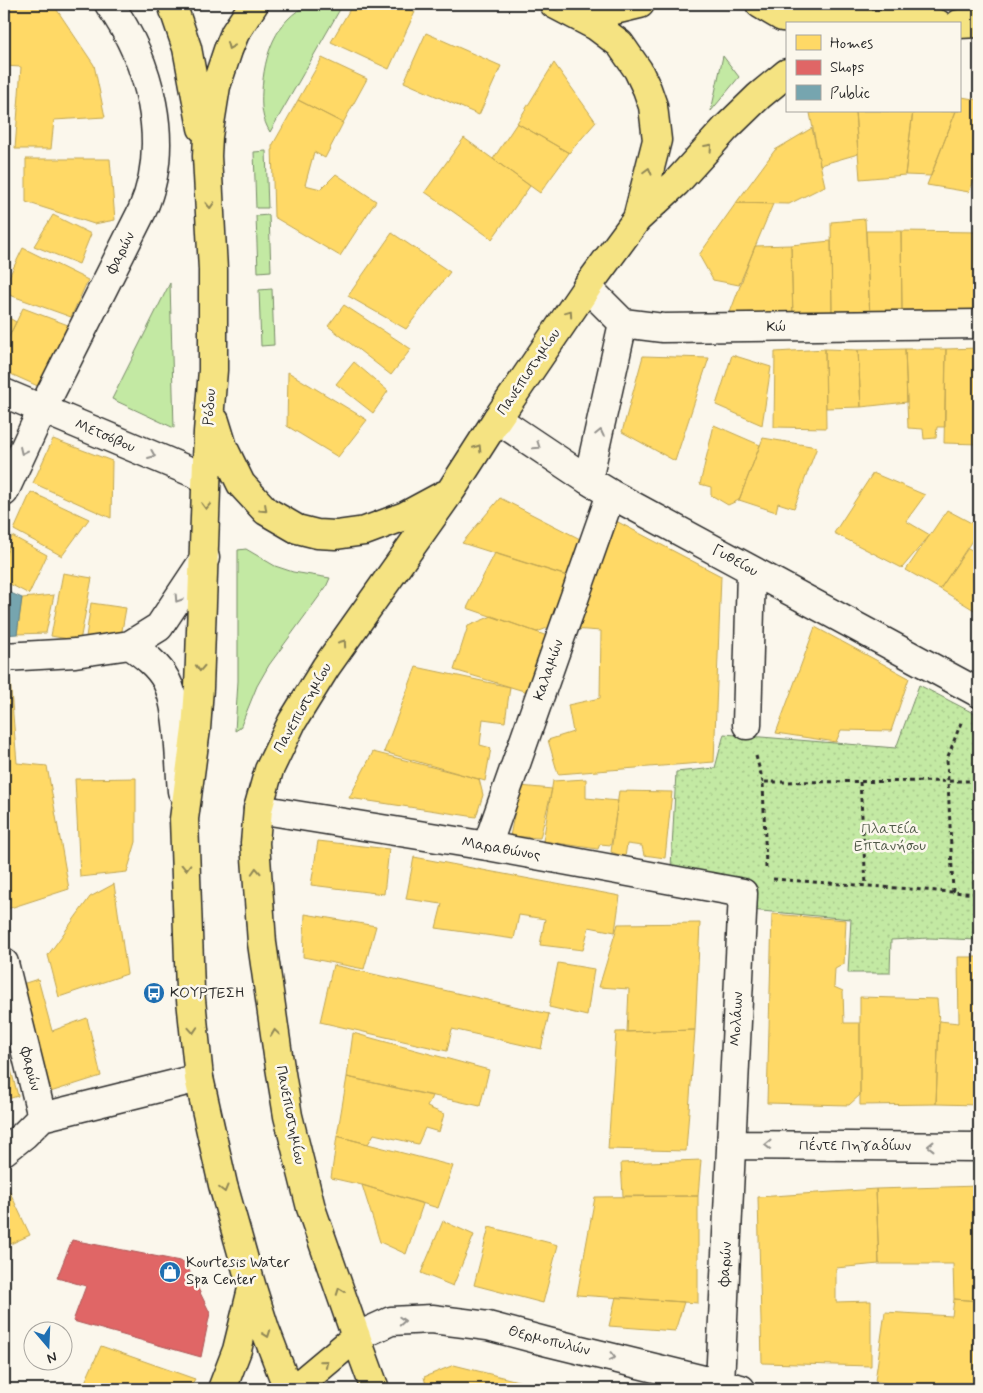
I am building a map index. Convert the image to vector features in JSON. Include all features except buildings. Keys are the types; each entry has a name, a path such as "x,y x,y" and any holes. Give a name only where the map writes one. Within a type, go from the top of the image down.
{"main road":[{"path":"172,4 187,48 207,156"},
{"name":"Ρόδου","path":"184,819 196,729 205,558 206,478 213,370 213,270 207,156 216,86 235,33 254,4"},
{"path":"559,5 595,11 611,11 640,4"},
{"path":"760,4 782,17 850,22"},
{"path":"559,5 596,26 620,44 638,70 653,106 657,140 637,218"},
{"path":"960,24 979,23"},
{"path":"637,218 676,183 726,128 759,96 786,74"},
{"name":"Πανεπιστημίου","path":"375,1389 311,1208 288,1116 261,935 255,843 258,809 269,770 305,700 375,596 452,490 496,419 637,218"},
{"path":"213,370 218,435 228,460 242,484 255,499 266,511 281,521 317,534 336,535 366,531 405,516 452,490"},
{"path":"184,819 190,990 199,1078 223,1185 252,1288 265,1329 288,1389"},
{"path":"222,1389 238,1350 252,1288"},
{"path":"294,1389 356,1337"}],"street":[{"name":"Φαρών","path":"4,492 42,410 150,194 154,179 155,132 147,82 138,55 124,27 109,4"},
{"path":"587,287 623,322"},
{"name":"Κώ","path":"623,322 663,328 979,324"},
{"name":"Καλαμών","path":"487,846 600,487 623,322"},
{"name":"Μετσόβου","path":"4,393 206,478"},
{"name":"Γυθείου","path":"496,419 600,487 977,692"},
{"path":"4,657 76,653 130,645 158,627 205,558"},
{"path":"747,725 751,570"},
{"path":"130,645 146,656 157,668 166,680 172,695 175,710 184,819"},
{"name":"Μαραθώνος","path":"258,809 487,846 744,893"},
{"name":"Μολάων","path":"732,1145 744,893"},
{"name":"Φαρών","path":"4,963 42,1117"},
{"path":"4,1151 42,1117 199,1078"},
{"name":"Φαρών","path":"731,1386 732,1145"},
{"name":"Πέντε Πηγαδίων","path":"732,1145 979,1146"},
{"name":"Θερμοπυλών","path":"356,1337 391,1321 432,1319 488,1326 731,1386"}],"path":[{"path":"953,892 947,759 977,692"},
{"path":"766,879 763,782 979,781"},
{"path":"860,782 866,885"},
{"path":"744,893 766,879 979,894"}],"green space":[{"path":"310,4 343,4 270,132 264,117 262,102 263,78 269,52 280,29 288,19"},
{"path":"723,56 739,77 711,111"},
{"path":"266,151 268,208 256,208 254,152"},
{"path":"269,215 271,271 258,272 256,216"},
{"path":"170,283 174,428 112,399"},
{"path":"272,289 274,345 261,346 259,290"},
{"path":"246,549 275,566 293,572 330,578 326,587 269,665 257,686 240,728 235,731 238,681 238,550"},
{"name":"Πλατεία Επτανήσου","path":"919,685 979,716 979,940 929,938 891,940 890,973 848,973 851,919 750,910 671,868 676,772 715,768 724,734 896,748"}],"place":[{"name":"ΚΟΥΡΤΕΣΗ","path":"154,993"},
{"name":"Kourtesis Water Spa Center","path":"170,1272"}]}
